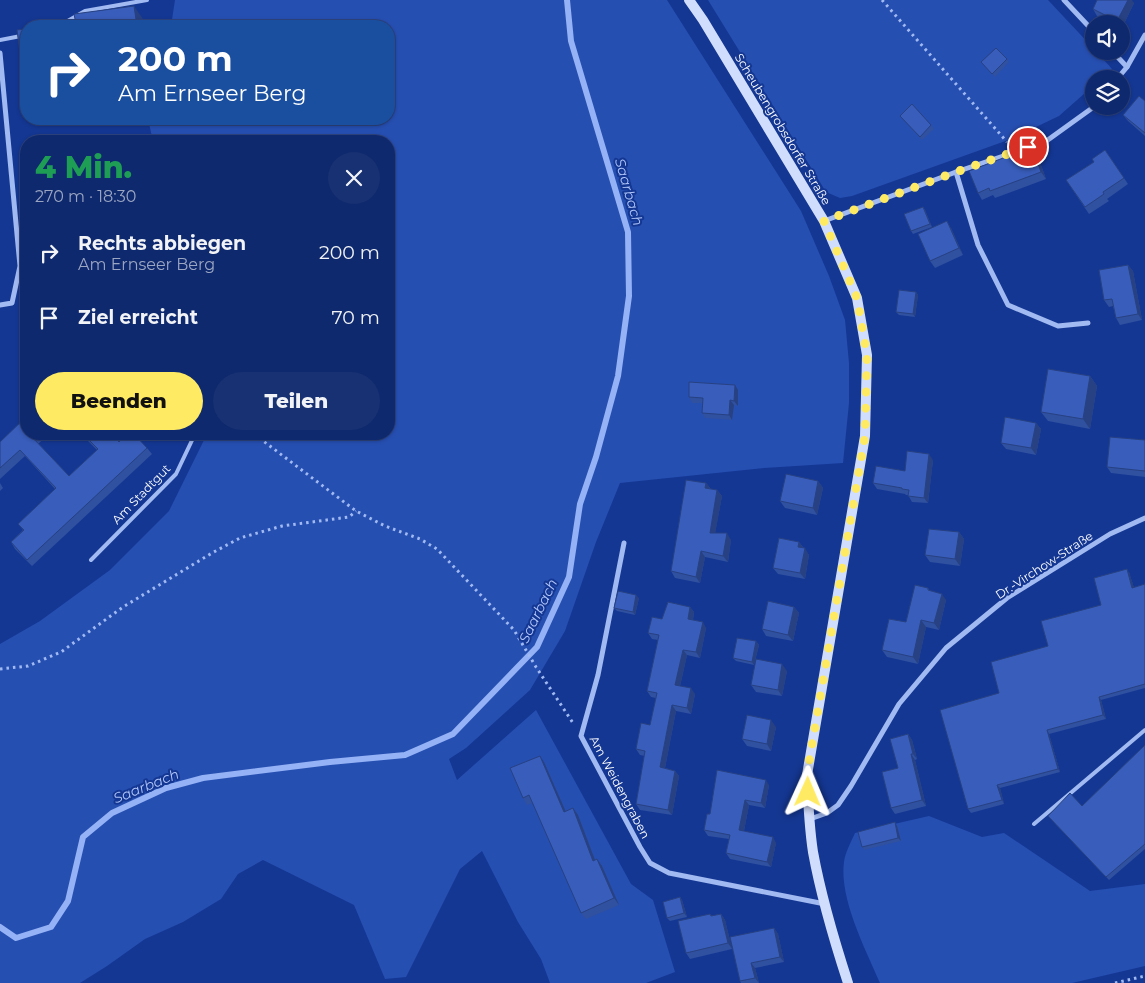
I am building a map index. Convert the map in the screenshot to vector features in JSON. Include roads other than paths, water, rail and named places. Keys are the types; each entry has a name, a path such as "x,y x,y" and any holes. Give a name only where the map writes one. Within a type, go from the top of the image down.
{"main road":[{"name":"Scheubengrobsdorfer Straße","path":"689,0 708,28 824,221 857,298 867,355 865,436 807,774 814,852 825,904 848,983"}],"street":[{"path":"1064,0 1085,22"},
{"path":"1123,70 1145,35"},
{"path":"0,53 20,266 12,303 0,304"},
{"path":"1120,60 1126,66"},
{"path":"824,221 956,172 1045,142 1085,113"},
{"path":"956,172 978,245 1008,305 1058,326 1088,323"},
{"name":"Dr.-Virchow-Straße","path":"810,819 827,813 838,805 899,704 946,648 1007,598 1110,534 1145,518"},
{"name":"Am Weidengraben","path":"624,543 598,675 581,736 650,863 669,873 825,904"}],"lane":[{"path":"69,20 84,11 148,0"},
{"path":"0,40 20,36"},
{"name":"Am Stadtgut","path":"91,560 176,474 192,440"},
{"path":"1034,824 1145,730"}],"waterway":[{"name":"Saarbach","path":"0,927 16,938 51,927 68,901 83,837 112,813 166,788 203,778 330,762 405,755 453,734 537,647 569,577 580,504 596,457 618,376 629,296 628,232 571,41 567,0"}]}
